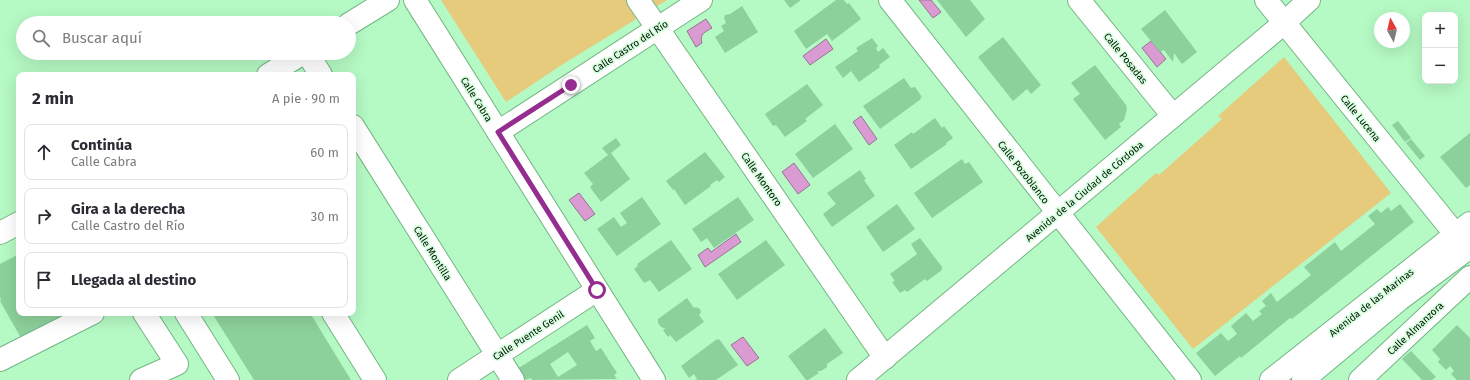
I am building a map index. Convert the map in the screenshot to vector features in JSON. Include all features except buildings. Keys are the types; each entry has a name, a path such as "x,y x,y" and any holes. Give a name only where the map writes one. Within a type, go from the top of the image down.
{"street":[{"path":"356,20 388,0"},
{"name":"Calle Cabra","path":"415,0 654,380"},
{"name":"Calle Montoro","path":"638,0 885,358"},
{"name":"Calle Castro del Río","path":"498,132 701,0"},
{"name":"Calle Pozoblanco","path":"890,0 1057,214 1190,380"},
{"name":"Calle Posadas","path":"1080,0 1173,116"},
{"name":"Calle Lucena","path":"1266,0 1465,235"},
{"name":"Avenida de la Ciudad de Córdoba","path":"858,380 1310,0"},
{"path":"273,72 292,60"},
{"path":"311,60 319,72"},
{"name":"Calle Montilla","path":"356,131 513,380"},
{"path":"0,233 16,225"},
{"name":"Avenida de las Marinas","path":"1271,380 1465,235"},
{"name":"Avenida de las Marinas","path":"1303,380 1400,299 1465,235"},
{"name":"Calle Almanzora","path":"1360,380 1470,277"},
{"name":"Calle Puente Genil","path":"459,380 597,290"},
{"path":"0,360 87,316"},
{"path":"142,380 177,364 146,316"},
{"path":"188,316 224,379"},
{"path":"335,316 374,380"}],"shaded area":[{"path":"441,0 667,0 560,66 506,102"},
{"path":"919,0 931,0 941,12 933,18"},
{"path":"706,19 712,28 702,35 702,43 696,47 687,31"},
{"path":"826,39 833,49 810,65 803,56"},
{"path":"1151,41 1166,59 1157,67 1142,48"},
{"path":"1284,57 1391,193 1193,349 1096,227 1156,173 1159,175 1222,119 1218,116"},
{"path":"861,116 877,139 869,145 853,122"},
{"path":"794,163 810,185 798,194 782,172"},
{"path":"579,193 595,214 585,221 569,200"},
{"path":"736,234 741,242 705,267 698,255 708,248 711,252"},
{"path":"743,337 759,358 747,366 731,345"}],"route":[{"path":"571,85 498,132 597,290"}]}
